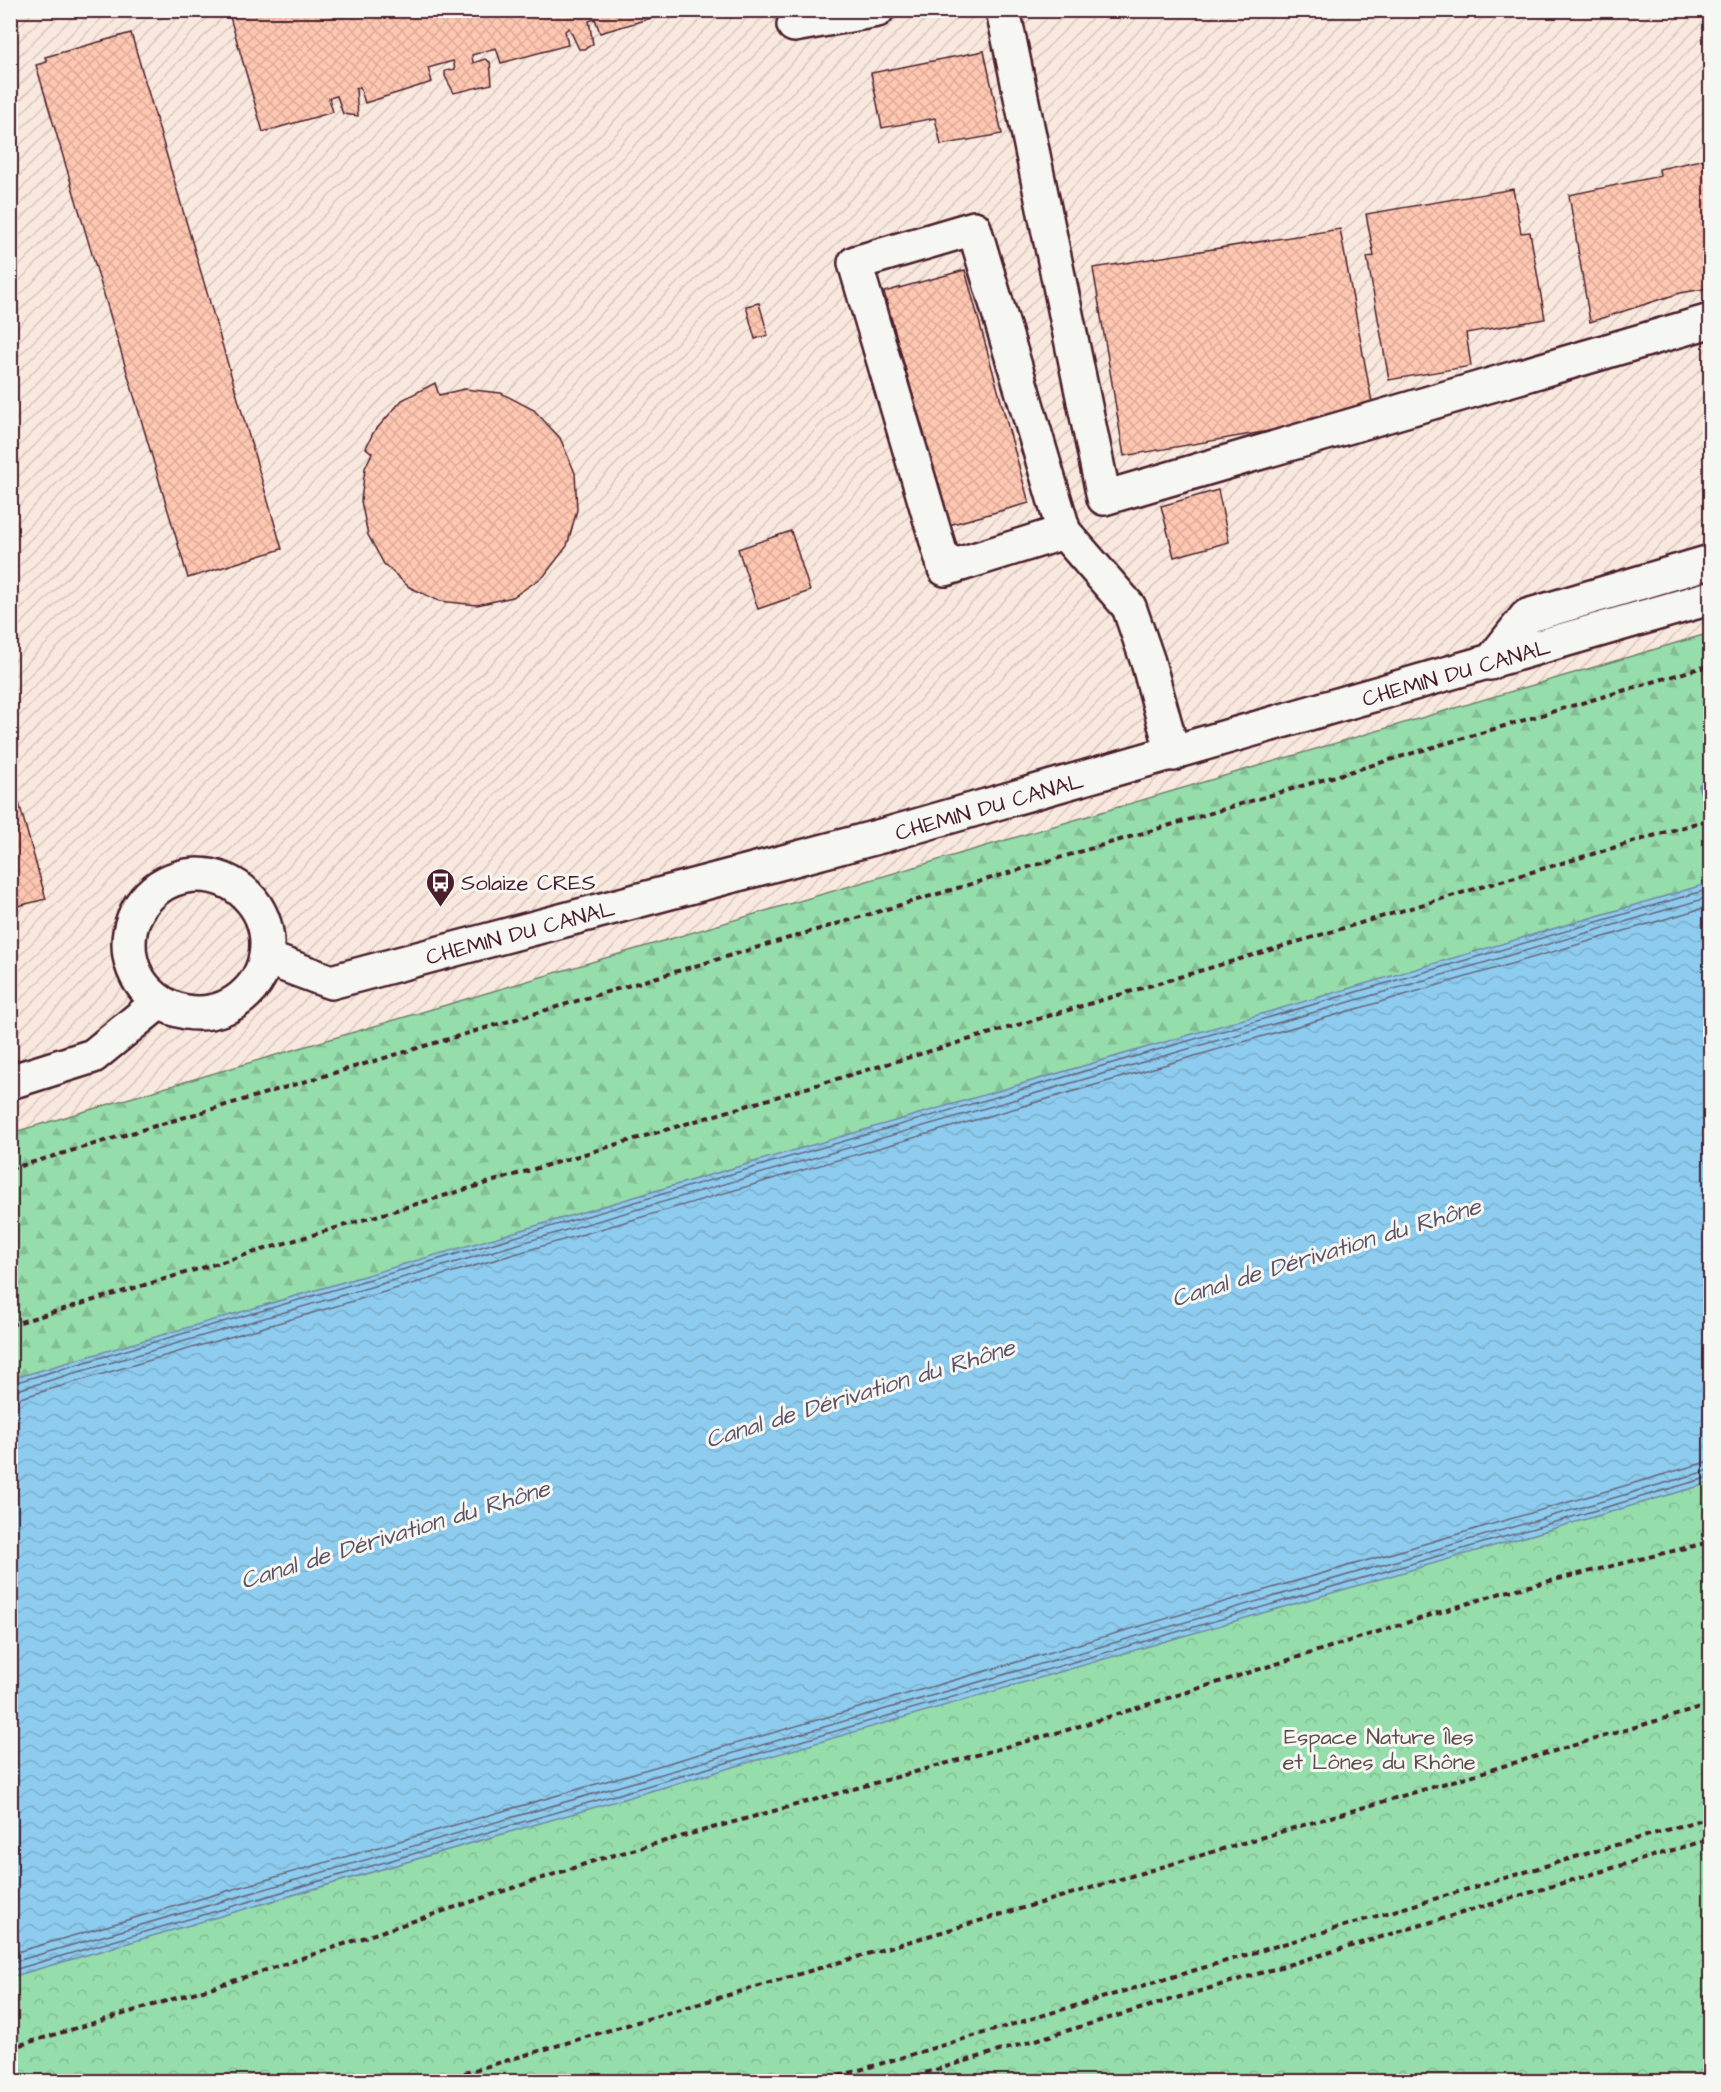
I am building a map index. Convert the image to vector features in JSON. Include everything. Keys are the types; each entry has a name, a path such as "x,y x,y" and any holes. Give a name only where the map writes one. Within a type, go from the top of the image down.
{"street":[{"path":"794,25 877,10"},
{"path":"1003,10 1104,498 1710,321"},
{"path":"1064,532 945,569 855,263 974,228 1064,532 1129,607 1148,662 1173,754"},
{"path":"1490,663 1527,616 1710,562"},
{"name":"CHEMIN DU CANAL","path":"266,958 331,982 885,835 1710,598"},
{"path":"189,876 209,876 228,882 245,894 258,910 265,925 266,958 258,979 244,997 225,1009 202,1014 180,1012 159,1002 144,988 133,970 128,950 130,929 138,909 151,893 168,881 189,876"},
{"path":"10,1082 93,1056 159,1002"}],"path":[{"path":"10,1168 1710,665"},
{"path":"10,1324 1710,819"},
{"path":"10,2048 244,1977 600,1859 1067,1730 1502,1593 1710,1542"},
{"path":"434,2082 1710,1705"},
{"path":"819,2082 1710,1817"},
{"path":"895,2082 1710,1839"}],"shaded area":[{"path":"11,11 1710,11 1710,633 11,1133"}],"green space":[{"path":"1710,633 1710,899 11,1387 11,1133"},
{"name":"Espace Nature Îles et Lônes du Rhône","path":"1710,1312 1710,2081 11,2082 11,1789"}],"water":[{"name":"Canal de Dérivation du Rhône","path":"1710,883 1710,1483 11,1977 11,1379"}],"building":[{"path":"228,10 669,10 669,13 600,33 595,19 589,21 593,44 585,49 579,49 569,28 565,31 568,45 501,63 496,48 472,55 473,63 485,59 490,62 492,84 454,93 445,76 445,71 455,69 453,61 428,68 432,82 365,103 360,87 356,89 358,116 343,114 337,96 329,98 333,112 263,132"},
{"path":"131,33 282,549 188,578 36,65 47,62 45,57"},
{"path":"984,51 1002,134 941,145 935,118 882,128 871,73"},
{"path":"1710,158 1710,288 1680,293 1590,322 1569,195 1660,176 1659,169"},
{"path":"1513,189 1521,233 1530,232 1545,319 1466,333 1471,366 1389,380 1367,257 1374,256 1366,214"},
{"path":"1340,229 1374,413 1124,456 1093,268"},
{"path":"965,270 1029,503 949,525 884,292"},
{"path":"759,303 768,335 755,339 746,306"},
{"path":"435,383 439,395 464,389 501,393 534,410 560,438 575,473 577,510 567,546 544,576 513,597 477,605 439,601 409,587 384,564 368,535 361,501 365,468 372,453 366,448 373,433 402,400"},
{"path":"1218,490 1229,542 1174,557 1161,506"},
{"path":"791,531 810,591 758,609 738,549"},
{"path":"10,771 46,899 10,908"}],"waterway":[{"path":"1703,787 1710,808"}],"place":[{"name":"Solaize CRES","path":"440,908"}]}
